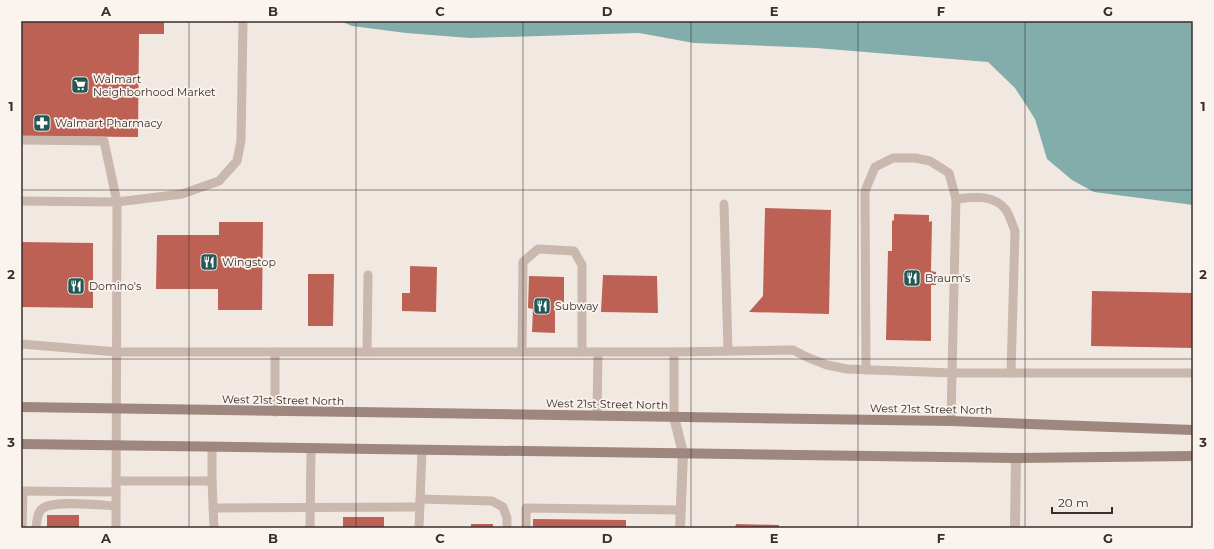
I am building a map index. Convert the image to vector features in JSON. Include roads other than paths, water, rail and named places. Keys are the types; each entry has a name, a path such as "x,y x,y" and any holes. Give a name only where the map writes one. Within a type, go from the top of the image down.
{"main road":[{"name":"West 21st Street North","path":"21,407 951,421 1193,430"},
{"path":"21,444 1016,458 1193,456"}],"street":[{"path":"674,417 683,453 680,528"},
{"path":"1015,528 1016,458"}],"lane":[{"path":"21,201 117,202 182,194 219,181 237,161 241,141 243,21"},
{"path":"21,140 104,141 117,202 116,528"},
{"path":"866,370 865,190 875,167 893,158 915,158 930,161 949,173 956,199 951,421"},
{"path":"956,199 981,197 997,201 1007,211 1015,231 1011,373"},
{"path":"724,204 728,351"},
{"path":"522,352 523,262 538,249 574,251 582,265 582,352"},
{"path":"367,352 368,276"},
{"path":"21,344 117,352 674,352 793,350 827,365 847,369 952,373 1193,373"},
{"path":"275,352 275,412"},
{"path":"597,416 598,352"},
{"path":"674,352 674,417"},
{"path":"212,447 214,528"},
{"path":"310,528 311,449"},
{"path":"419,528 422,450"},
{"path":"116,480 212,481"},
{"path":"22,528 22,492 116,492"},
{"path":"213,508 310,507 492,501 503,507 507,518 507,528"},
{"path":"36,528 37,518 41,509 49,505 116,506"},
{"path":"526,528 526,508 681,510"}],"water":[{"path":"340,21 1193,21 1193,205 1094,192 1072,180 1047,159 1035,119 1015,88 988,62 816,48 694,43 639,33 470,38 406,33 352,26"}],"place":[{"name":"Walmart Neighborhood Market","path":"80,85"},
{"name":"Walmart Pharmacy","path":"42,123"},
{"name":"Wingstop","path":"209,262"},
{"name":"Braum's","path":"912,278"},
{"name":"Domino's","path":"76,286"},
{"name":"Subway","path":"542,306"}]}
